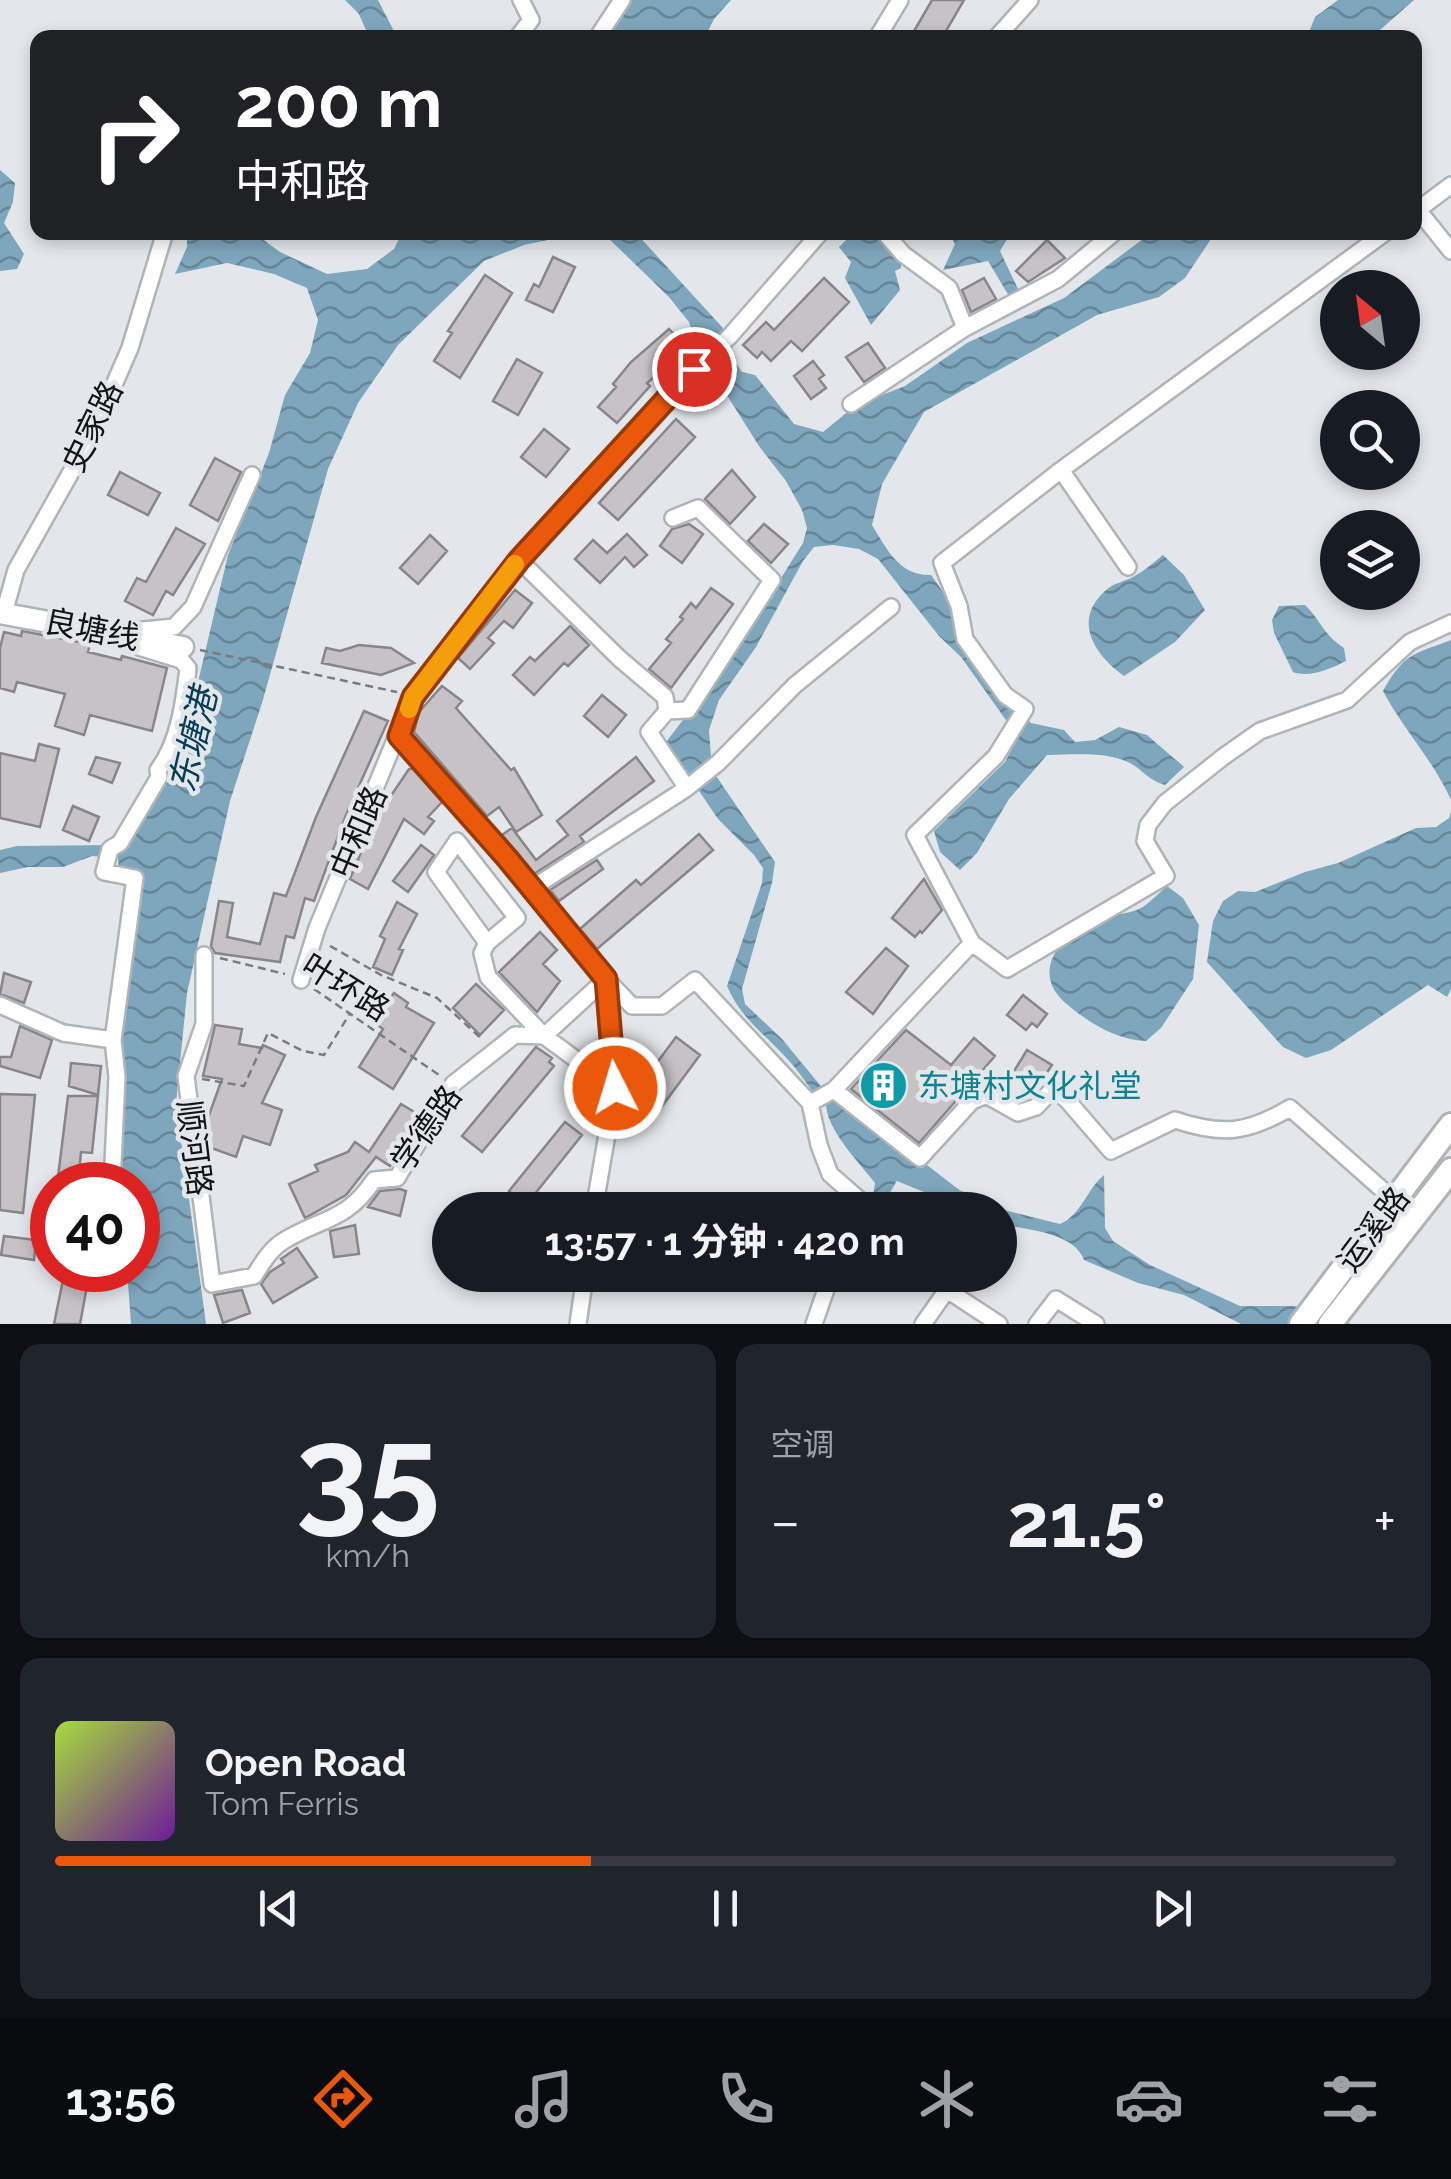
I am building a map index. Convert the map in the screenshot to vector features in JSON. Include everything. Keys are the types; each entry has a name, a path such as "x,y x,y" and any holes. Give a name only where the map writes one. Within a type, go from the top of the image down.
{"highway":[{"name":"运溪路","path":"1341,1292 1395,1201 1451,1125"},
{"name":"运溪路","path":"1341,1292 1451,1170"},
{"path":"1301,1324 1341,1292"},
{"path":"1330,1324 1341,1292"}],"main road":[{"name":"良塘线","path":"2,613 183,647"}],"street":[{"path":"520,0 532,20 524,30"},
{"path":"602,30 622,0"},
{"path":"882,30 900,0"},
{"path":"1003,30 1030,0"},
{"path":"1422,207 1451,185"},
{"path":"1422,219 1451,251"},
{"name":"史家路","path":"2,613 16,570 93,432 130,348 163,240"},
{"name":"中和路","path":"302,980 314,937 413,697 519,560 815,240"},
{"path":"891,240 903,254 949,288 965,328"},
{"path":"851,404 965,328 1058,279 1106,240"},
{"path":"1375,240 1061,470 942,563 959,606 965,639 1005,695 1026,709 996,756 915,835 972,943 1008,969 1166,876 1146,841 1148,825 1165,804 1260,732 1346,700 1410,642 1451,623"},
{"path":"1061,470 1128,567"},
{"path":"114,633 174,627 193,607 252,475"},
{"path":"666,711 688,710 772,580 698,508 673,518"},
{"path":"519,560 620,659 666,697 666,711 649,732 687,788"},
{"path":"532,889 718,764 795,685 891,607"},
{"path":"113,1162 117,1077 113,1040 135,878 104,872 110,849 120,843 159,777 158,770 166,759 180,717 188,668 180,660 114,633"},
{"path":"399,736 632,1006 662,1006 695,980 822,1096 920,1158 972,1102 986,1095 1018,1113 1036,1108 1053,1089 1111,1151 1174,1120 1225,1130 1258,1127 1290,1108 1395,1201"},
{"path":"487,943 436,872 457,840 517,918 487,943 482,954 488,977 544,1036 615,1088"},
{"path":"484,875 507,858"},
{"path":"850,1192 830,1174 819,1145 822,1096 972,943"},
{"name":"顺河路","path":"204,955 204,1024 186,1076 212,1284"},
{"path":"597,1192 615,1088 606,979"},
{"name":"学德路","path":"212,1284 254,1276 268,1254 284,1240 351,1207 361,1200 374,1180 397,1178 452,1084 514,1035 544,1036 606,979"},
{"path":"0,1006 62,1033 113,1040"},
{"path":"578,1324 583,1292"},
{"path":"814,1324 824,1292"},
{"path":"923,1324 941,1292"},
{"path":"959,1292 1000,1324"},
{"path":"1037,1324 1056,1298 1096,1324"}],"path":[{"path":"183,647 413,697"},
{"path":"314,937 381,975 437,998 496,1051"},
{"name":"叶环路","path":"204,955 264,966 302,980 452,1084"},
{"path":"186,1076 244,1086 268,1033 303,1051 324,1055 350,1014"}],"water":[{"path":"345,0 378,0 393,30 366,30 359,14"},
{"path":"631,0 731,0 708,30 611,30"},
{"path":"1338,0 1414,0 1380,30 1310,30 1315,17"},
{"path":"0,170 15,183 13,202 4,223 24,254 17,269 0,271"},
{"name":"东塘港","path":"187,240 264,240 327,274 367,269 394,249 398,240 548,240 484,261 398,345 358,403 328,469 230,801 187,993 176,1103 206,1324 131,1324 129,1292 160,1292 160,1162 116,1162 110,1103 130,905 118,858 92,856 63,867 28,867 0,873 0,850 17,846 116,845 116,834 164,771 194,699 228,555 269,453 285,395 310,353 318,320 307,288 274,274 227,263 175,274"},
{"path":"610,240 642,240 723,328 733,359 742,372 755,375 794,424 823,432 856,405 905,386 967,343 1064,298 1142,240 1210,240 1185,278 1159,297 1097,315 924,412 882,484 872,525 902,566 931,575 951,603 954,632 1031,723 1064,730 1075,742 1095,740 1119,727 1147,735 1184,767 1165,785 1120,759 1089,754 1047,755 1009,799 977,853 960,870 940,852 934,831 1005,762 1018,737 961,657 939,636 878,559 859,549 833,545 814,547 803,561 756,647 719,700 709,730 712,770 775,862 742,989 745,1004 782,1039 834,1102 922,1168 927,1165 962,1192 944,1192 909,1175 899,1177 890,1192 874,1192 875,1183 839,1137 826,1106 748,1018 727,986 762,883 763,868 718,819 666,742 730,659 803,543 807,528 786,481 699,351 689,322"},
{"path":"846,240 880,240 901,264 895,271 900,290 871,325 845,278 851,262 839,247"},
{"path":"953,240 1007,240 1000,251 1018,289 1009,296 988,261 943,270 955,244"},
{"path":"1163,555 1184,575 1205,610 1175,642 1124,676 1095,646 1090,634 1091,610 1110,587 1135,576"},
{"path":"1305,605 1344,648 1346,661 1313,673 1293,672 1274,633 1272,620 1279,606"},
{"path":"1451,640 1451,800 1383,691 1411,656"},
{"path":"1451,812 1451,989 1447,997 1428,985 1331,1050 1306,1058 1283,1047 1207,962 1213,921 1223,901 1238,891 1255,892 1338,863 1416,828 1436,827"},
{"path":"1167,886 1183,898 1199,925 1193,979 1161,1028 1146,1041 1125,1038 1086,1019 1058,995 1051,983 1052,960 1078,930 1097,919 1143,907"},
{"path":"1104,1175 1105,1228 1113,1241 1150,1265 1240,1306 1295,1306 1351,1324 1241,1324 1184,1295 1138,1283 1084,1260 1070,1243 1017,1227 1017,1213 1060,1224 1074,1214"}],"building":[{"path":"932,0 964,0 947,30 915,30"},
{"path":"1047,240 1065,258 1028,282 1016,271"},
{"path":"553,257 575,267 553,312 526,300 534,284 539,287"},
{"path":"485,275 512,293 460,378 434,361 452,333 448,331"},
{"path":"824,278 849,302 802,351 791,341 771,361 762,352 757,358 743,345 766,322 774,330"},
{"path":"984,278 996,299 971,312 962,290"},
{"path":"669,329 678,339 671,345 680,355 647,383 650,386 617,423 598,407 631,362"},
{"path":"868,343 885,368 864,382 846,357"},
{"path":"517,359 542,373 518,415 493,401"},
{"path":"813,361 824,375 819,379 826,388 811,399 794,376"},
{"path":"676,419 695,437 618,520 599,503"},
{"path":"544,429 569,449 546,477 521,457"},
{"path":"215,458 241,472 218,521 190,505"},
{"path":"732,470 755,497 730,524 705,499"},
{"path":"120,472 160,493 148,515 108,495"},
{"path":"689,524 703,534 682,563 660,546 672,529"},
{"path":"764,524 788,544 771,563 748,541"},
{"path":"176,528 205,544 173,595 166,591 153,615 125,601 137,578 146,582"},
{"path":"627,534 647,555 634,567 625,557 600,583 575,559 593,540 607,553"},
{"path":"430,535 447,551 418,584 400,568"},
{"path":"711,588 733,604 671,688 649,669 671,643 666,639 683,619 680,617 691,603 696,608"},
{"path":"515,590 532,603 513,628 504,621 488,638 494,643 470,669 458,658"},
{"path":"570,626 589,645 568,666 564,663 534,695 513,675 530,657 535,661"},
{"path":"22,631 90,644 88,652 167,668 152,731 90,715 84,735 55,726 65,694 17,682 14,692 0,688 4,632 21,636"},
{"path":"359,645 391,648 414,663 381,675 322,663 326,648 340,651"},
{"path":"442,686 462,701 456,708 511,770 514,768 542,815 516,832 499,807 487,816 414,732 419,712"},
{"path":"602,695 626,715 608,737 584,716"},
{"path":"364,711 388,721 346,815 314,901 305,898 294,938 286,936 280,962 215,953 211,946 219,901 233,903 227,937 260,944 274,893 286,896 316,817"},
{"path":"39,744 59,749 40,827 0,818 0,753 35,761"},
{"path":"96,757 120,763 112,783 89,774"},
{"path":"636,757 654,781 580,836 584,842 534,874 502,835 512,828 536,860 568,835 557,821"},
{"path":"409,769 442,802 428,817 434,821 424,834 404,819 368,889 350,879 378,811"},
{"path":"73,806 99,817 89,841 63,830"},
{"path":"699,834 713,850 597,949 580,929 636,880 641,885"},
{"path":"421,845 434,855 408,892 393,881"},
{"path":"597,860 603,869 559,901 550,890"},
{"path":"924,879 942,910 915,937 892,918"},
{"path":"397,902 417,914 399,949 403,950 392,975 373,967 385,939 380,936"},
{"path":"540,932 557,950 543,964 560,981 537,1012 499,972"},
{"path":"886,948 908,966 873,1014 846,992"},
{"path":"4,973 31,982 24,1003 0,994"},
{"path":"476,984 504,1010 480,1035 453,1008"},
{"path":"394,993 408,1003 406,1007 434,1023 393,1089 359,1067 383,1029 368,1018 381,999 387,1003"},
{"path":"1023,995 1047,1014 1037,1027 1032,1023 1026,1030 1007,1015"},
{"path":"215,1025 242,1029 239,1044 262,1048 263,1045 285,1055 262,1103 282,1110 270,1145 243,1136 236,1157 206,1146 204,1129 222,1079 203,1076"},
{"path":"20,1026 52,1040 40,1078 0,1066 0,1057 11,1057"},
{"name":"东塘村文化礼堂","path":"906,1030 951,1065 974,1038 995,1056 919,1143 851,1089"},
{"path":"676,1037 700,1055 657,1113 633,1095"},
{"path":"536,1047 552,1058 549,1062 554,1066 482,1152 462,1136"},
{"path":"1027,1050 1052,1065 1038,1086 1014,1071"},
{"path":"71,1063 101,1066 98,1095 69,1086"},
{"path":"0,1094 35,1095 23,1213 0,1210"},
{"path":"68,1096 98,1096 92,1153 81,1152 80,1162 60,1162"},
{"path":"401,1104 421,1116 390,1166 376,1157 346,1195 305,1218 289,1184 318,1171 315,1165 348,1152 355,1142 369,1152"},
{"path":"565,1122 582,1135 536,1192 509,1191"},
{"path":"380,1191 406,1191 400,1216 368,1207"},
{"path":"355,1225 359,1254 334,1257 330,1231"},
{"path":"4,1236 30,1239 30,1259 1,1255"},
{"path":"297,1248 317,1277 273,1303 261,1284 284,1263 281,1259"},
{"path":"242,1290 250,1313 223,1323 214,1295"},
{"path":"61,1292 86,1292 80,1324 54,1324"}],"waterway":[{"path":"885,1168 944,1192"}],"slow traffic":[{"path":"409,709 413,697 515,564"}],"place":[{"name":"东塘村文化礼堂","path":"883,1085"}],"route":[{"path":"615,1088 606,979 507,858 399,736 413,697 519,560 694,369"}]}
